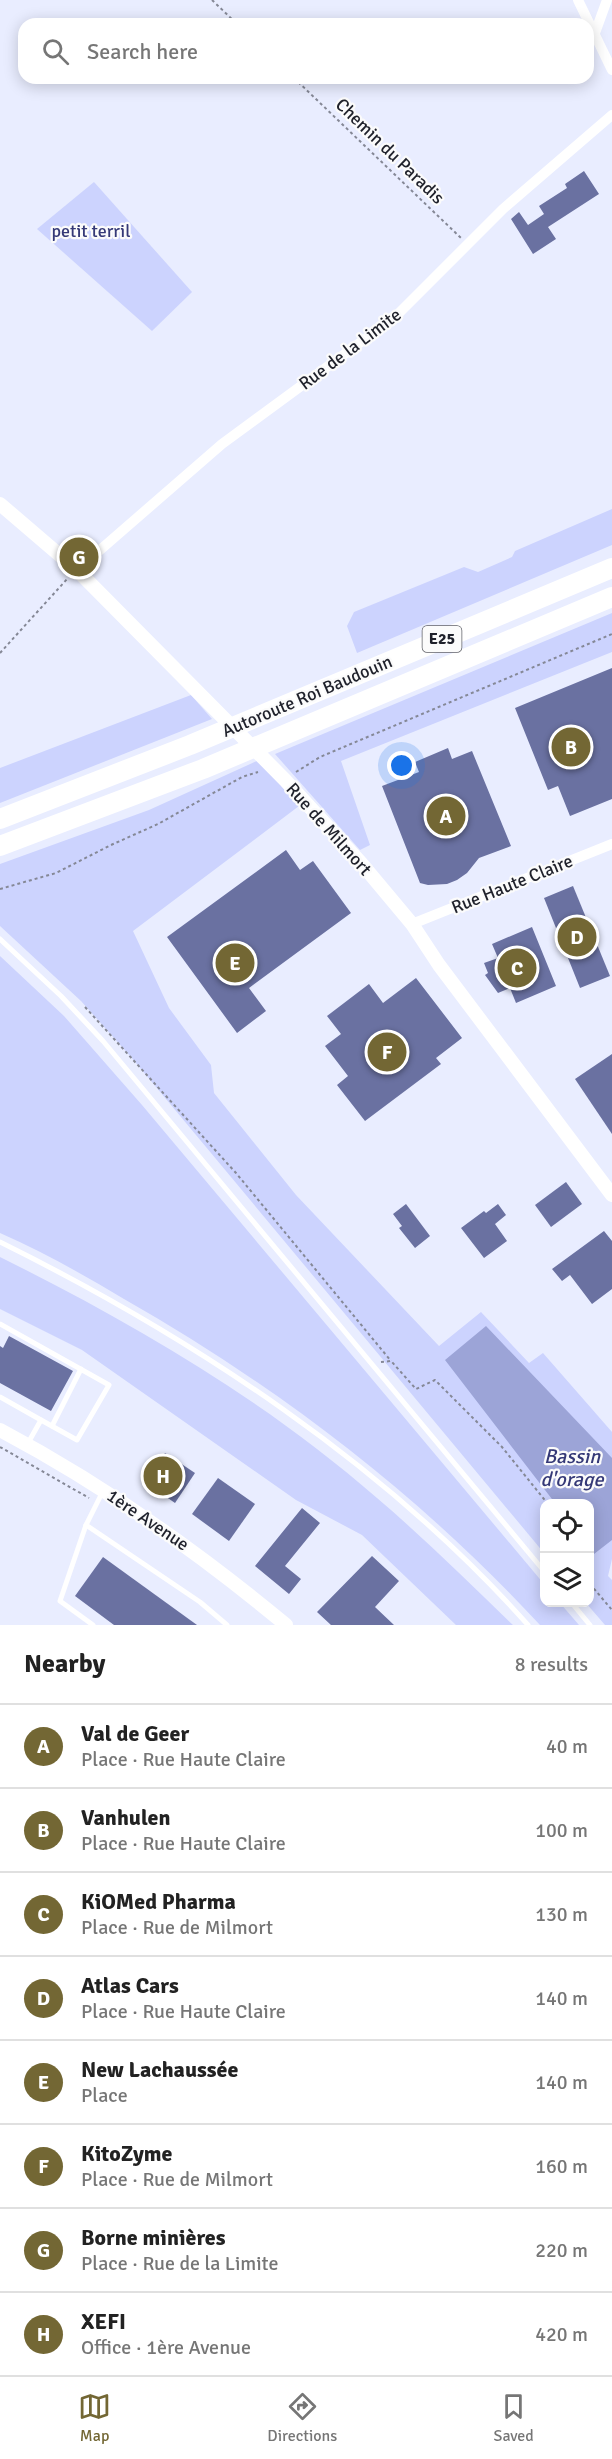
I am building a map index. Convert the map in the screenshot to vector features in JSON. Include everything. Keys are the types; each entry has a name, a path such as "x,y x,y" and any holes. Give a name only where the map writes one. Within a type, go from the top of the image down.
{"highway":[{"name":"Autoroute Roi Baudouin","path":"0,819 190,745 612,568"},
{"name":"Autoroute Roi Baudouin","path":"0,846 203,769 612,597"}],"street":[{"path":"578,0 587,18"},
{"path":"607,0 595,33 612,70"},
{"name":"Rue de la Limite","path":"76,570 222,444 395,317 466,244 612,115"},
{"name":"Rue de Milmort","path":"0,504 76,570 285,780 361,863 412,924 439,964 612,1195"},
{"name":"Rue Haute Claire","path":"412,924 612,844"},
{"name":"1ère Avenue","path":"0,1430 27,1444 100,1496 198,1554 286,1625"}],"lane":[{"path":"0,939 61,996 103,1041 540,1566"},
{"path":"0,1242 80,1282 187,1345 276,1404 346,1456 434,1530 528,1625"},
{"path":"0,1324 109,1385 77,1440 0,1397"},
{"path":"52,1426 81,1370"},
{"path":"27,1444 41,1420"},
{"path":"93,1625 60,1601 86,1526 100,1496"},
{"path":"86,1526 200,1602 227,1625"},
{"path":"575,1607 590,1625"}],"path":[{"path":"212,0 231,18"},
{"name":"Chemin du Paradis","path":"300,84 466,244"},
{"path":"0,653 76,570"},
{"path":"285,780 320,757 612,634"},
{"path":"0,889 56,873 158,824 242,777 272,767"},
{"path":"85,1007 236,1173 416,1389 435,1380 502,1447 545,1499"},
{"path":"370,1362 391,1361"},
{"path":"0,1447 100,1496"},
{"path":"594,1589 612,1610"}],"green space":[{"name":"petit terril","path":"94,182 192,292 152,331 37,229"},
{"path":"612,509 612,545 357,653 347,626 354,612 464,567 478,572 512,557 515,551"},
{"path":"612,613 612,652 341,761 370,845 360,850 275,754"},
{"path":"191,695 212,719 0,803 0,768"},
{"path":"259,760 299,806 133,931 169,1008 211,1065 214,1093 296,1195 439,1346 481,1312 529,1363 543,1353 612,1432 612,1559 608,1576 612,1580 612,1625 605,1625 589,1607 594,1607 594,1499 540,1499 540,1548 131,1057 81,1001 0,926 0,864 149,810"},
{"path":"0,956 64,1016 142,1105 540,1579 540,1607 563,1607 579,1625 540,1625 446,1531 344,1446 291,1406 237,1368 181,1333 79,1273 0,1233"},
{"path":"0,1257 148,1336 244,1396 290,1428 394,1513 513,1625 456,1625 362,1535 296,1500 82,1350 0,1309"}],"water":[{"name":"Bassin d'orage","path":"486,1326 612,1458 612,1540 594,1554 594,1499 552,1499 445,1360"}],"building":[{"path":"584,171 599,194 548,227 556,239 533,254 511,219 519,212 528,225 544,214 539,206 567,188 565,184"},
{"path":"612,668 612,799 570,816 558,786 548,790 515,708"},
{"path":"448,748 452,759 472,751 511,846 479,858 467,873 457,880 447,884 428,885 420,883 382,786 419,772 415,762"},
{"path":"286,850 300,870 313,861 351,913 249,988 266,1011 237,1033 167,937"},
{"path":"573,886 610,976 580,988 544,898"},
{"path":"532,927 556,986 516,1003 510,988 498,993 485,975 488,973 484,963 498,958 492,944"},
{"path":"416,978 462,1038 436,1058 441,1064 365,1121 337,1085 348,1076 325,1046 341,1034 327,1016 369,984 383,1003"},
{"path":"612,1054 612,1134 575,1079"},
{"path":"566,1182 582,1204 551,1227 535,1205"},
{"path":"406,1204 430,1236 415,1248 399,1228 402,1226 393,1214"},
{"path":"498,1204 506,1215 495,1224 507,1241 484,1258 461,1228"},
{"path":"604,1231 612,1241 612,1289 592,1304 570,1275 562,1281 552,1269"},
{"path":"9,1336 73,1371 51,1411 0,1383 0,1346 3,1348"},
{"path":"165,1453 195,1473 175,1503 145,1482"},
{"path":"218,1478 255,1504 229,1541 192,1514"},
{"path":"302,1508 320,1523 285,1566 301,1579 289,1594 255,1566"},
{"path":"372,1556 399,1581 375,1607 394,1625 331,1625 317,1612"},
{"path":"103,1557 197,1625 114,1625 75,1596"}],"place":[{"name":"Borne minières","path":"79,557"},
{"name":"Vanhulen","path":"571,747"},
{"name":"Val de Geer","path":"446,816"},
{"name":"Atlas Cars","path":"577,937"},
{"name":"New Lachaussée","path":"235,963"},
{"name":"KiOMed Pharma","path":"517,968"},
{"name":"KitoZyme","path":"387,1052"},
{"name":"XEFI","path":"163,1476"}]}
